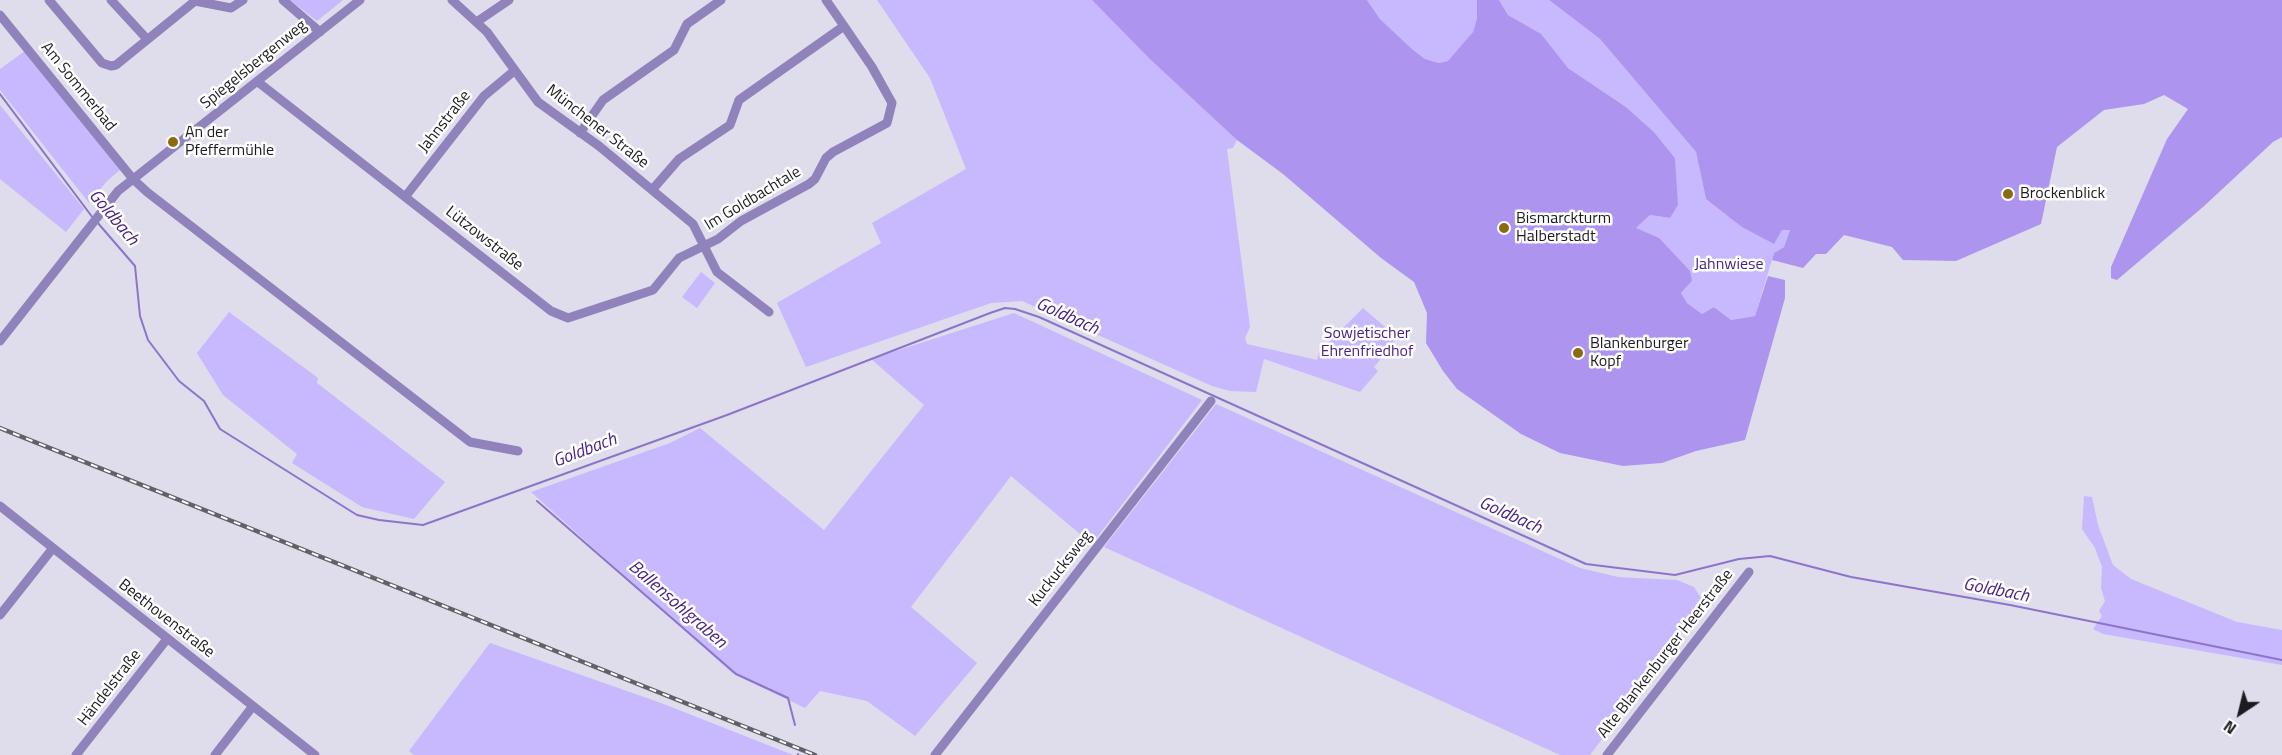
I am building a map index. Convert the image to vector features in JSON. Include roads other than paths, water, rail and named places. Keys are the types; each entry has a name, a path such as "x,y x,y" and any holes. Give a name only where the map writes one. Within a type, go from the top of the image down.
{"street":[{"name":"Am Sommerbad","path":"49,0 106,66 116,65 146,38 195,1 231,8 243,0"},
{"path":"111,0 146,38"},
{"path":"284,0 320,32"},
{"name":"Spiegelsbergenweg","path":"0,341 112,197 360,0"},
{"name":"Münchener Straße","path":"452,0 478,21 538,102 693,224 703,246"},
{"path":"478,21 509,0"},
{"path":"580,133 603,100 674,50 687,24 721,0"},
{"name":"Im Goldbachtale","path":"769,312 717,272 703,246 718,239 741,221 809,184 815,179 826,158 833,152 887,123 892,104 872,67 826,0"},
{"name":"Am Sommerbad","path":"0,15 133,179"},
{"path":"652,190 679,159 730,125 739,100 844,26"},
{"name":"Jahnstraße","path":"405,197 484,96 514,71"},
{"name":"Lützowstraße","path":"258,82 551,311 568,318 653,290 679,258 703,246"},
{"path":"133,179 470,442 518,451"},
{"name":"Kuckucksweg","path":"935,755 1211,401"},
{"name":"Beethovenstraße","path":"0,506 315,755"},
{"path":"0,615 53,548"},
{"name":"Alte Blankenburger Heerstraße","path":"1607,755 1749,572"},
{"name":"Händelstraße","path":"76,755 167,639"},
{"path":"215,755 253,706"}],"waterway":[{"name":"Goldbach","path":"0,94 93,218"},
{"name":"Goldbach","path":"97,222 135,266 140,316 148,340 179,381 204,401 220,429 357,515 379,520 423,525 727,415 1005,308 1039,317 1586,564 1675,575 1739,559 1770,556 1851,577 2010,605 2282,660"},
{"name":"Ballensohlgraben","path":"537,501 736,674 788,698 795,725"}],"railway":[{"path":"0,428 815,755"}],"place":[{"name":"An der Pfeffermühle","path":"173,142"},
{"name":"Brockenblick","path":"2008,194"},
{"name":"Bismarckturm Halberstadt","path":"1504,228"},
{"name":"Blankenburger Kopf","path":"1578,353"}],"park label":[{"name":"Jahnwiese","path":"1729,265"},
{"name":"Sowjetischer Ehrenfriedhof","path":"1367,343"}]}
